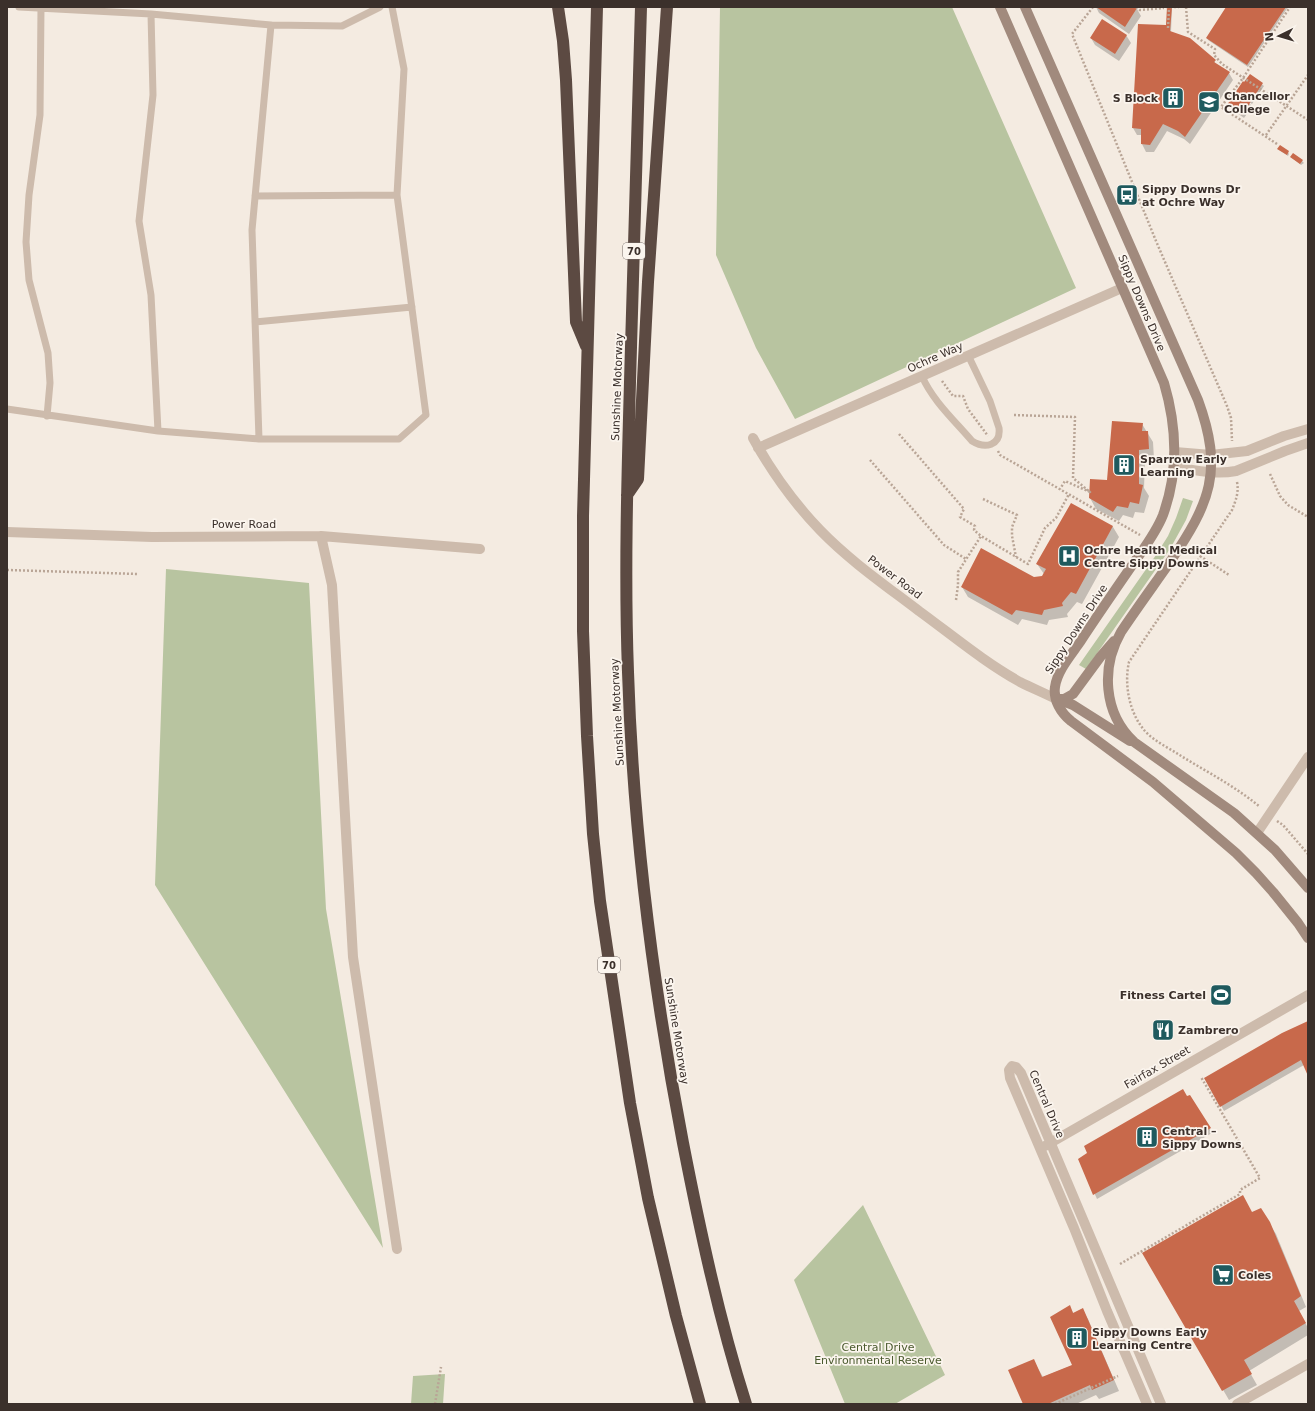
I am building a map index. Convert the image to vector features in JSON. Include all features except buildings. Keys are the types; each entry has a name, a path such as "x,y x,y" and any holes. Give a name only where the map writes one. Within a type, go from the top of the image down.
{"highway":[{"path":"558,7 566,80 576,322 588,351"},
{"name":"70","path":"597,7 583,516 583,631 586,736 593,834 600,901 630,1103 647,1191 676,1316 700,1404"},
{"name":"Sunshine Motorway","path":"641,7 627,495 626,580 631,739 644,893 654,976 672,1081 694,1196 715,1290 746,1404"},
{"path":"627,495 638,480 648,282 667,7"}],"main road":[{"name":"Sippy Downs Drive","path":"1000,7 1164,384 1172,418 1175,452 1171,489 1158,526 1060,672 1055,684 1054,692 1056,699"},
{"name":"Sippy Downs Drive","path":"1025,7 1198,400 1208,433 1211,455 1211,472 1206,499 1200,513 1191,530 1121,632 1114,647 1109,667 1108,680 1110,702 1128,735 1140,747 1234,813 1275,850 1308,888"},
{"path":"1056,699 1064,699 1073,694 1121,632"},
{"path":"1056,699 1073,705 1140,747"},
{"path":"1056,699 1061,710 1071,721 1153,782 1236,852 1273,892 1308,938"}],"street":[{"name":"Ochre Way","path":"758,448 1122,288"},
{"path":"1175,452 1211,455 1247,451 1284,436 1308,429"},
{"name":"Power Road","path":"753,438 776,476 807,515 820,530 866,571 958,641 1014,678 1056,699"},
{"path":"1174,467 1220,473 1236,471 1308,443"},
{"name":"Power Road","path":"7,532 152,537 321,536 480,549"},
{"path":"321,536 332,585 354,956 397,1249"},
{"path":"1257,833 1306,764"},
{"name":"Fairfax Street","path":"1040,1149 1190,1061 1308,995"},
{"name":"Central Drive","path":"1147,1404 1010,1078 1009,1070 1012,1066 1016,1067 1021,1073 1161,1404"},
{"path":"1237,1404 1308,1364"}],"lane":[{"path":"19,7 151,14 271,25 342,26 380,7"},
{"path":"41,7 40,115 29,195 26,242 29,280 48,353 50,383 47,416"},
{"path":"7,409 158,431 258,439 399,439 426,416 397,195 404,69 392,7"},
{"path":"151,14 153,95 139,221 151,295 158,431"},
{"path":"258,439 252,230 271,25"},
{"path":"255,196 397,195"},
{"path":"255,322 412,307"},
{"path":"922,376 932,394 972,441 988,446 997,439 999,432 997,420 990,401 968,355"}],"path":[{"path":"1136,7 1140,10 1179,7"},
{"path":"1168,28 1169,7"},
{"path":"1186,7 1188,32 1215,49 1214,55 1222,64 1308,120"},
{"path":"1277,144 1221,108 1243,78 1290,7"},
{"path":"1266,136 1308,75"},
{"path":"942,381 953,396 963,396 968,409 1000,455 1149,540"},
{"path":"1014,415 1075,417 1073,478 1090,492 1065,481 1060,489"},
{"path":"899,434 964,508 960,517 975,526 974,530 981,536 1028,564 1045,528 1056,518 1069,494"},
{"path":"870,460 944,545 966,559"},
{"path":"1270,474 1280,496 1288,504 1308,517"},
{"path":"983,499 1017,515 1012,527 1016,557"},
{"path":"956,600 958,572 981,536"},
{"path":"1200,556 1229,575"},
{"path":"7,570 138,574"},
{"path":"1120,1264 1240,1194 1240,1190 1260,1178 1201,1077"},
{"path":"435,1404 441,1367"},
{"path":"1055,1404 1118,1376"}],"green space":[{"path":"720,7 952,7 1076,288 795,419 756,348 716,255"},
{"path":"1183,498 1193,501 1186,520 1170,549 1086,669 1079,665 1168,536"},
{"path":"166,569 309,583 326,909 383,1248 155,885"},
{"name":"Central Drive Environmental Reserve","path":"863,1205 945,1375 895,1404 845,1404 794,1280"},
{"path":"445,1374 443,1404 411,1404 413,1376"}],"place":[{"name":"S Block","path":"1173,98"},
{"name":"Chancellor College","path":"1209,102"},
{"name":"Sippy Downs Dr at Ochre Way","path":"1127,195"},
{"name":"Sparrow Early Learning","path":"1124,465"},
{"name":"Ochre Health Medical Centre Sippy Downs","path":"1069,556"},
{"name":"Fitness Cartel","path":"1221,995"},
{"name":"Zambrero","path":"1163,1030"},
{"name":"Central – Sippy Downs","path":"1147,1137"},
{"name":"Coles","path":"1223,1275"},
{"name":"Sippy Downs Early Learning Centre","path":"1077,1338"}]}
